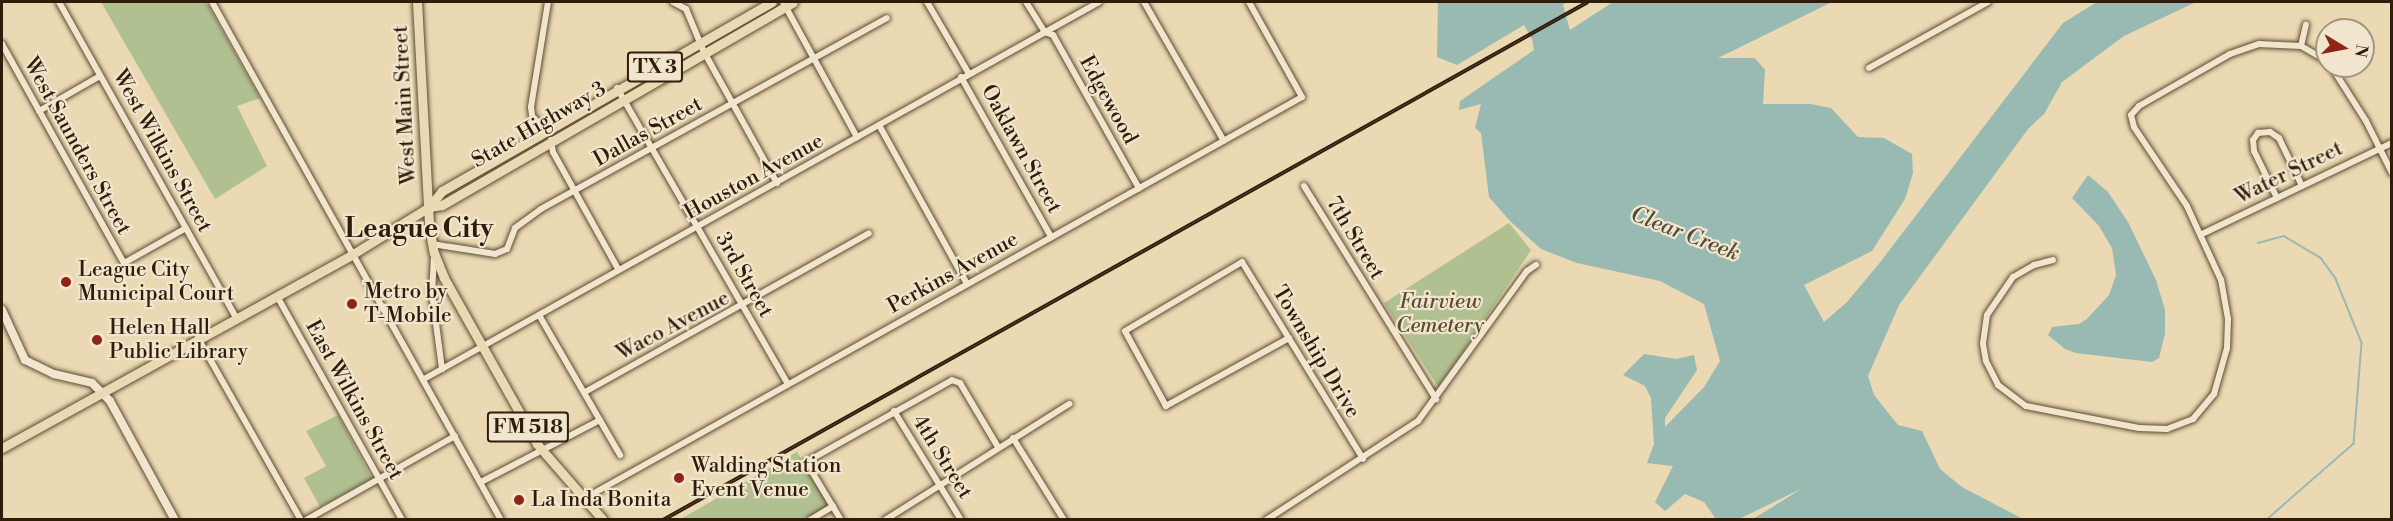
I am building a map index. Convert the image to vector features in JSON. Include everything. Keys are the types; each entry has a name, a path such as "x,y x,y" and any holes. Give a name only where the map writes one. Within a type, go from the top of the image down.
{"main road":[{"name":"West Main Street","path":"417,2 429,207"},
{"name":"State Highway 3","path":"429,207 442,205 700,42 772,2"},
{"name":"State Highway 3","path":"620,93 704,52 787,3"},
{"name":"State Highway 3","path":"2,448 353,254 429,207 442,191 535,136 546,138"},
{"name":"FM 518","path":"429,207 433,248 444,278 542,452 587,497 603,519"}],"street":[{"name":"West Wilkins Street","path":"58,2 236,318"},
{"path":"212,2 501,519"},
{"path":"535,136 531,107 548,2"},
{"path":"673,2 686,9 704,52 777,183"},
{"path":"927,2 969,74"},
{"name":"Edgewood","path":"1026,2 1045,32 1053,35 1139,188"},
{"name":"Houston Avenue","path":"424,379 618,269 777,183 961,77 1099,2"},
{"path":"1144,2 1224,141"},
{"name":"Perkins Avenue","path":"587,497 1302,97 1249,2"},
{"path":"1869,68 1988,2"},
{"path":"787,3 814,59 857,137"},
{"name":"Dallas Street","path":"433,248 495,254 507,249 515,228 522,221 887,18"},
{"path":"2301,46 2306,25"},
{"name":"West Saunders Street","path":"2,44 124,263 186,228"},
{"path":"2053,260 2034,265 2013,277 1987,315 1983,344 1986,361 1998,385 2017,402 2036,409 2139,429 2166,429 2193,419 2208,405 2221,376 2228,348 2228,319 2221,280 2202,234 2157,157 2134,127 2131,115 2139,106 2230,54 2259,44 2301,46 2315,54"},
{"path":"39,111 100,76"},
{"name":"Oaklawn Street","path":"961,77 1051,237"},
{"path":"2341,78 2381,148 2391,173"},
{"name":"3rd Street","path":"620,93 654,148 788,384"},
{"path":"533,117 618,269"},
{"path":"879,125 967,284"},
{"path":"2277,198 2254,151 2253,140 2258,133 2270,132 2279,138 2302,186"},
{"path":"546,138 553,152"},
{"name":"Water Street","path":"2202,234 2391,143"},
{"name":"7th Street","path":"1304,186 1436,399"},
{"name":"Waco Avenue","path":"585,392 743,306 869,233"},
{"path":"433,248 432,294 442,369"},
{"name":"Township Drive","path":"1289,338 1166,406 1125,331 1242,262 1289,338 1363,459"},
{"path":"1266,519 1412,428 1436,399 1527,271 1536,264"},
{"name":"East Wilkins Street","path":"277,296 402,519"},
{"path":"2,310 26,360 54,374 79,378 102,392 175,519"},
{"path":"539,315 620,455"},
{"path":"198,338 301,519"},
{"path":"841,519 806,462 894,411 955,380 998,447"},
{"path":"885,519 1069,404"},
{"name":"4th Street","path":"894,411 961,519"},
{"path":"481,482 600,420"},
{"path":"306,519 455,436"},
{"path":"1012,438 1064,519"},
{"path":"810,519 833,506"}],"green space":[{"path":"101,2 206,2 260,98 237,106 267,166 215,199"},
{"name":"Fairview Cemetery","path":"1509,223 1531,250 1439,388 1384,303"},
{"path":"338,415 372,479 320,507 304,478 326,466 306,431"},
{"path":"797,452 829,506 803,519 679,520"}],"water":[{"name":"Clear Creek","path":"1438,2 1567,2 1563,5 1570,30 1613,2 1832,2 1718,58 1755,58 1765,70 1763,104 1811,104 1831,108 1858,137 1884,138 1912,154 1913,173 1905,199 1872,251 1804,285 1824,322 1847,302 1878,265 2063,23 2097,2 2196,2 2124,36 2062,82 2044,114 2028,129 1899,305 1868,376 1874,395 1898,425 1922,431 1940,469 1962,487 2023,519 1753,519 1803,488 1739,519 1716,519 1704,502 1685,494 1665,511 1655,502 1673,466 1647,463 1654,444 1651,398 1645,386 1623,375 1644,354 1676,359 1694,355 1697,370 1665,418 1665,427 1704,387 1720,361 1704,304 1660,281 1577,263 1541,249 1510,221 1489,197 1481,133 1475,128 1481,104 1459,110 1460,101 1534,50 1532,39 1524,25 1457,65 1437,57"},
{"path":"2088,175 2108,192 2128,222 2156,280 2165,310 2165,334 2159,358 2152,362 2076,353 2065,349 2048,335 2052,327 2079,324 2087,319 2109,295 2116,275 2112,248 2099,226 2072,198"}],"waterway":[{"path":"2258,243 2284,236 2321,258 2336,279 2362,343 2354,444 2267,520"}],"railway":[{"path":"663,520 1588,2"}],"place":[{"name":"League City Municipal Court","path":"66,282"},
{"name":"Metro by T-Mobile","path":"352,304"},
{"name":"Helen Hall Public Library","path":"97,340"},
{"name":"Walding Station Event Venue","path":"679,478"},
{"name":"La Inda Bonita","path":"519,500"}],"district":[{"name":"League City","path":"419,230"}]}
